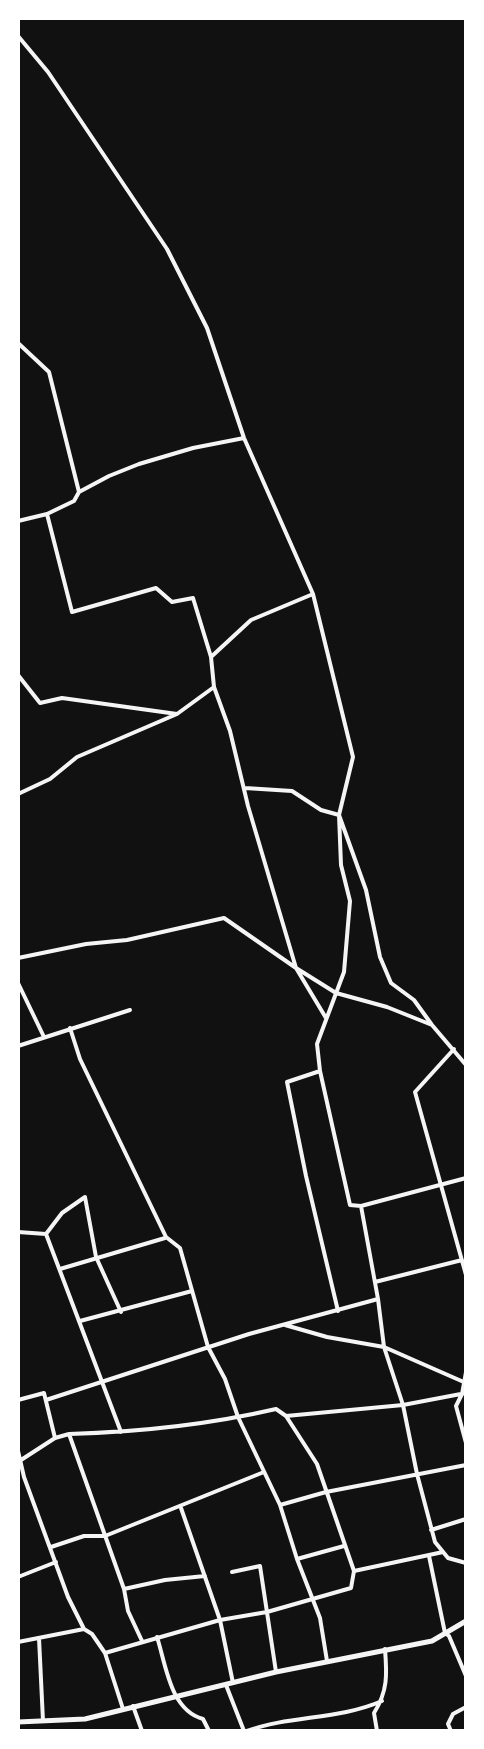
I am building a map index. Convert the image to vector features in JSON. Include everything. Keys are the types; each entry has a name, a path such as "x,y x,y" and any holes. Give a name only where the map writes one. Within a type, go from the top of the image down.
{"street":[{"path":"18,36 48,72 168,249 207,328 244,438 313,594 353,757 339,815 341,865 350,901 344,972 317,1044 320,1071 350,1204 361,1206 466,1178"},
{"path":"18,343 49,372 80,492"},
{"path":"18,521 47,514 75,501 80,492 109,476 139,464 193,448 244,438"},
{"path":"47,514 72,612 156,588 172,602 193,598 211,657 214,687 230,731 296,968 326,1019"},
{"path":"211,657 251,620 313,594"},
{"path":"18,675 40,703 62,698 177,714"},
{"path":"18,794 50,779 77,757 177,714 214,687"},
{"path":"245,788 292,791 321,810 339,815"},
{"path":"339,815 366,890 380,957 391,983 414,1000 466,1065"},
{"path":"18,958 86,944 127,940 224,918 336,993 387,1008 432,1025"},
{"path":"18,983 44,1037"},
{"path":"18,1046 130,1010"},
{"path":"70,1028 80,1059 166,1238 180,1248 208,1347 225,1378 238,1418 280,1505 297,1559 314,1599 327,1661"},
{"path":"454,1049 415,1092 439,1186 466,1275"},
{"path":"320,1071 287,1082 306,1176 338,1311"},
{"path":"46,1234 62,1213 85,1197 96,1257 121,1311"},
{"path":"361,1206 378,1299 384,1347 403,1405 431,1530 435,1542 448,1558 466,1563"},
{"path":"18,1232 46,1234"},
{"path":"46,1234 122,1432"},
{"path":"60,1269 166,1238"},
{"path":"375,1282 462,1260"},
{"path":"80,1321 192,1291"},
{"path":"46,1400 208,1347 378,1299"},
{"path":"285,1324 327,1337 384,1347 465,1382"},
{"path":"466,1372 464,1394 456,1406 466,1443"},
{"path":"18,1400 44,1393 55,1438"},
{"path":"286,1416 403,1405 464,1394"},
{"path":"21,1460 55,1438 69,1434 170,1429 276,1409 286,1416 317,1464 354,1571 351,1588 267,1612 220,1620 105,1653"},
{"path":"69,1434 124,1589 126,1603 142,1641"},
{"path":"18,1451 24,1477 68,1598 84,1629 92,1634 105,1653 123,1709"},
{"path":"280,1505 326,1492 466,1465"},
{"path":"51,1547 84,1536 105,1536 181,1508 264,1472"},
{"path":"18,1483 24,1477"},
{"path":"181,1508 220,1620 233,1683"},
{"path":"431,1530 466,1519"},
{"path":"297,1559 344,1546"},
{"path":"354,1571 443,1552"},
{"path":"429,1556 445,1632 449,1636 466,1676"},
{"path":"18,1577 56,1562"},
{"path":"232,1572 260,1566 276,1672"},
{"path":"124,1589 165,1580 205,1576"},
{"path":"18,1722 85,1719 132,1705 276,1672 432,1641 466,1621"},
{"path":"18,1642 84,1629"},
{"path":"157,1637 175,1696 194,1717 203,1719 209,1731"},
{"path":"39,1638 44,1721"},
{"path":"377,1731 374,1713 382,1701 388,1675 385,1649"},
{"path":"226,1685 246,1731 266,1724 354,1712 382,1701"},
{"path":"451,1731 448,1724 453,1714 466,1707 466,1691"},
{"path":"132,1705 142,1731"}]}
